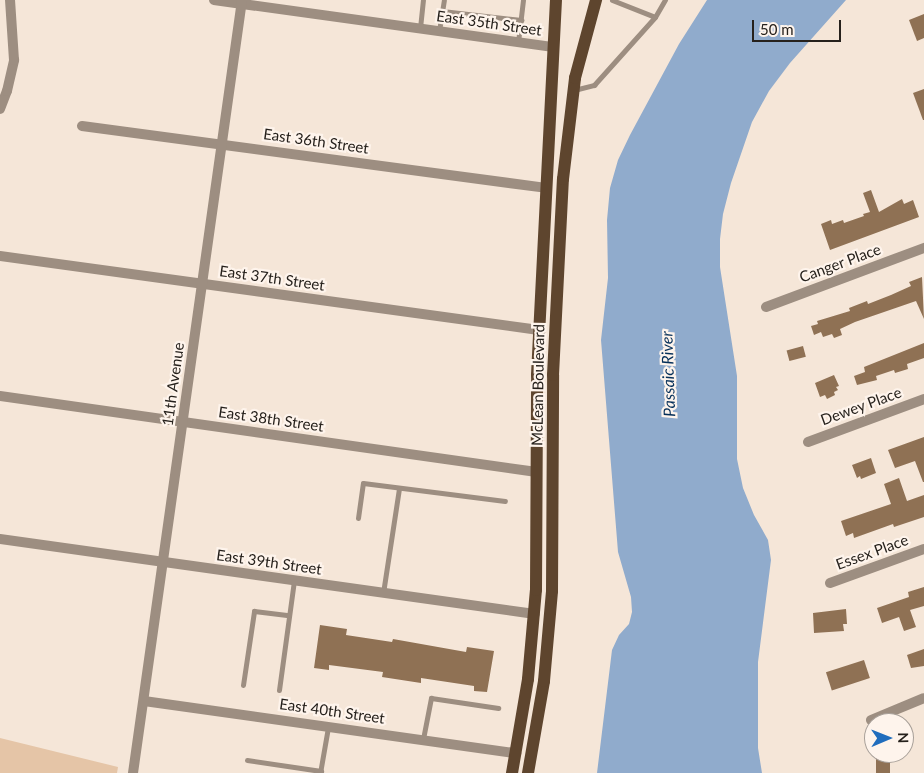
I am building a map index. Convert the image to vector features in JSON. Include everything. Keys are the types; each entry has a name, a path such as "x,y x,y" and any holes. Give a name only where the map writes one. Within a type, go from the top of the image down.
{"main road":[{"name":"McLean Boulevard","path":"512,773 528,679 535,614 538,548 539,330 552,47 556,0"},
{"name":"McLean Boulevard","path":"528,773 542,698 550,626 554,549 552,409 563,179 574,90 582,46 596,0"}],"street":[{"path":"0,109 7,91 14,60 10,0"},
{"name":"East 35th Street","path":"214,0 242,2 552,47"},
{"name":"11th Avenue","path":"133,773 242,2"},
{"name":"East 36th Street","path":"82,126 222,143 546,188"},
{"name":"Canger Place","path":"766,307 924,248"},
{"name":"East 37th Street","path":"0,256 539,330"},
{"name":"East 38th Street","path":"0,396 537,472"},
{"name":"Dewey Place","path":"808,442 924,399"},
{"name":"East 39th Street","path":"0,539 535,614"},
{"name":"Essex Place","path":"830,583 924,548"},
{"path":"888,713 924,698"},
{"name":"East 40th Street","path":"144,701 516,753"}],"lane":[{"path":"420,28 424,0"},
{"path":"439,31 444,0"},
{"path":"518,42 523,0"},
{"path":"612,0 625,2 655,16"},
{"path":"574,90 594,85 655,16 665,0"},
{"path":"442,10 521,20"},
{"path":"358,518 363,483 505,501"},
{"path":"383,593 399,488"},
{"path":"279,690 294,580"},
{"path":"243,685 254,611 289,615"},
{"path":"423,739 430,698 498,708"},
{"path":"247,760 321,772 328,726"}],"shaded area":[{"path":"0,738 118,767 117,773 0,773"}],"water":[{"name":"Passaic River","path":"707,0 846,0 790,63 769,91 752,122 731,183 723,214 720,239 720,267 737,376 737,459 743,488 754,515 768,540 771,560 758,662 758,748 762,773 597,773 612,650 619,635 629,624 632,612 631,597 618,552 601,340 608,278 607,220 610,188 618,160 630,135 679,44"}],"building":[{"path":"924,14 924,38 917,41 909,20"},
{"path":"924,89 924,120 923,120 913,93"},
{"path":"871,190 879,212 902,199 904,204 913,200 919,217 830,250 821,224 831,220 832,224 843,220 844,223 870,212 863,193"},
{"path":"922,277 924,319 916,301 855,322 840,329 842,335 834,338 832,334 823,337 821,332 814,335 811,326 818,324 817,321 850,311 849,308 867,301 868,304 891,295 911,286 909,282"},
{"path":"924,343 924,358 907,364 908,369 895,373 894,370 876,376 877,380 857,385 854,376 865,372 864,367"},
{"path":"803,346 806,357 789,361 787,350"},
{"path":"834,375 839,386 836,387 838,390 834,392 835,395 827,399 825,395 820,397 815,383"},
{"path":"924,437 923,482 915,461 895,468 888,450"},
{"path":"871,458 876,473 861,479 860,476 857,478 852,465"},
{"path":"899,478 907,501 924,495 924,517 894,527 893,524 854,538 853,533 846,536 841,521 891,504 884,484"},
{"path":"924,587 924,606 910,610 916,627 904,631 899,617 882,623 877,608 909,597 908,592"},
{"path":"846,609 847,624 843,624 844,631 814,633 813,613"},
{"path":"320,625 347,629 346,635 392,642 393,639 466,652 467,647 494,651 487,692 474,691 474,686 421,678 421,683 382,677 383,672 329,665 329,670 314,668"},
{"path":"924,649 924,666 911,668 907,655"},
{"path":"864,660 870,678 832,690 826,672"},
{"path":"876,763 890,763 890,773 876,773"}]}
